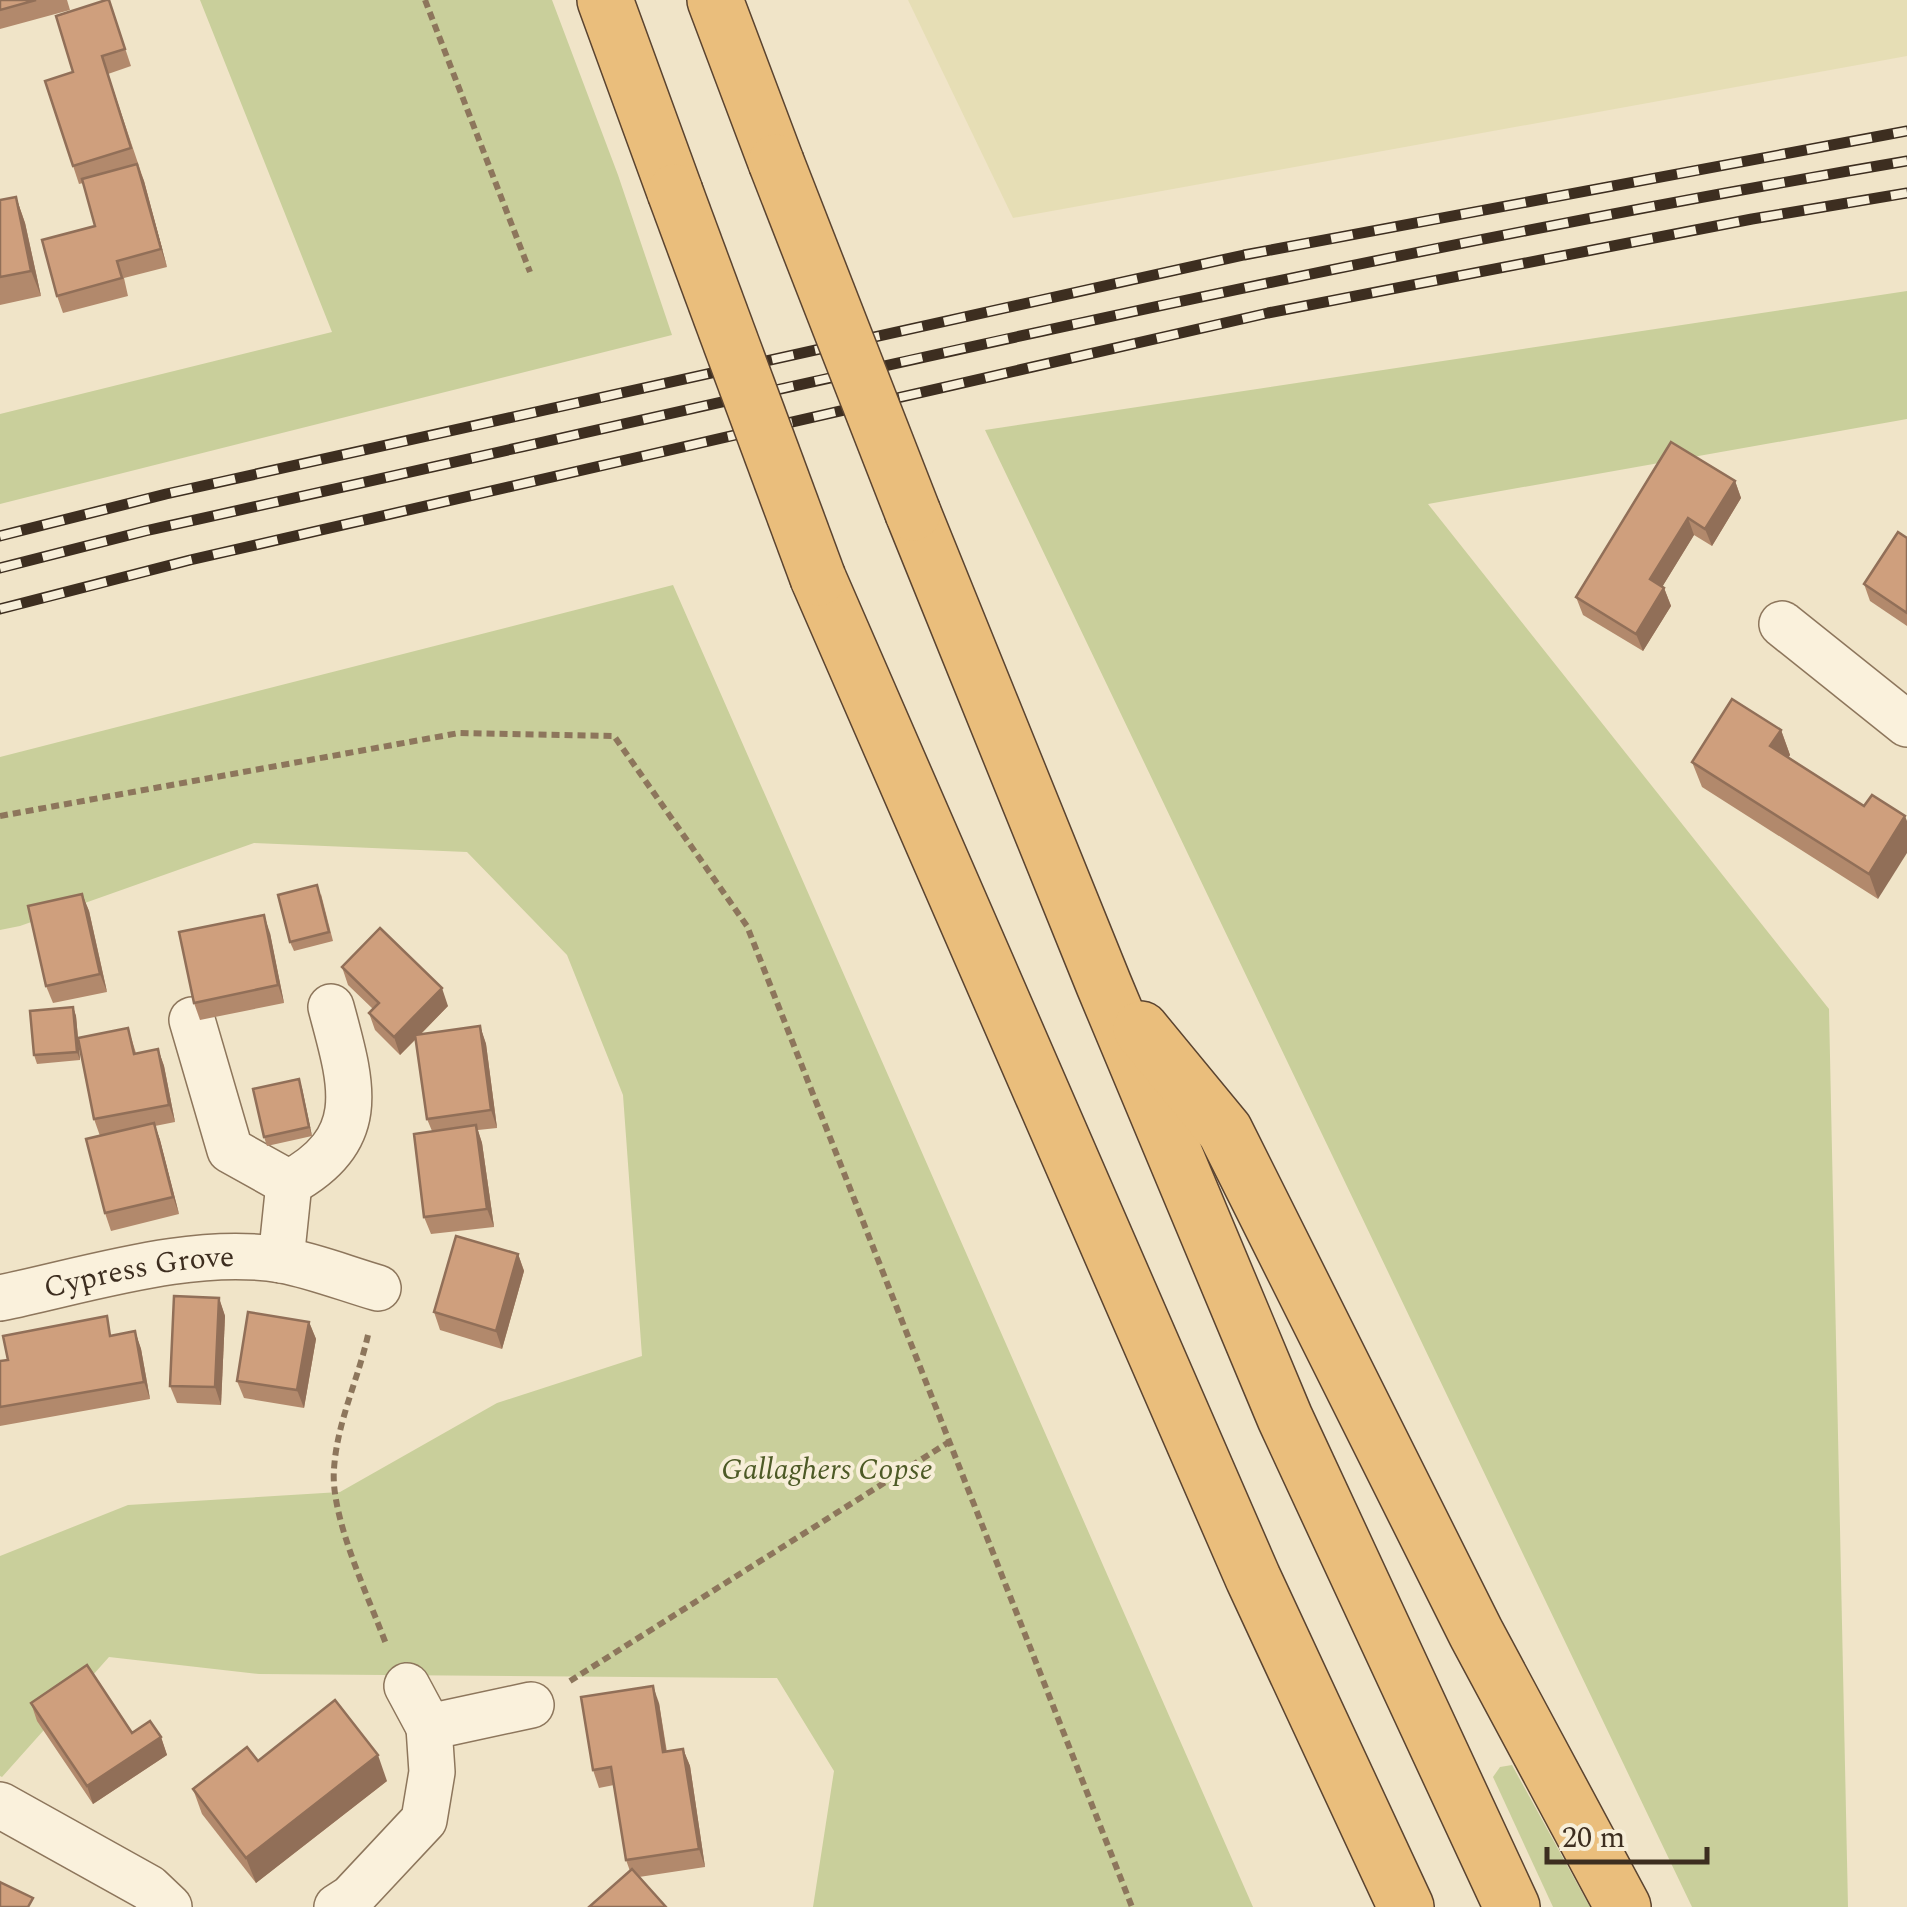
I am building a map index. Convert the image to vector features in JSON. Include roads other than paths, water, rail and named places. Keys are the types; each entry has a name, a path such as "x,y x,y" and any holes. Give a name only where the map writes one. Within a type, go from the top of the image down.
{"highway":[{"path":"604,0 818,578 1253,1578 1406,1907"},
{"path":"714,0 914,513 1285,1418 1512,1907"},
{"path":"1104,984 1224,1131 1476,1632 1623,1907"},
{"path":"1376,1846 1382,1907"}],"street":[{"path":"1782,624 1907,724"},
{"path":"289,1183 311,1171 335,1150 348,1119 347,1084 332,1007"},
{"path":"192,1020 230,1150 289,1183"},
{"path":"281,1260 289,1183"},
{"name":"Cypress Grove","path":"0,1298 210,1257 281,1260 378,1288"},
{"path":"336,1907 351,1898 424,1820 432,1772 429,1728 407,1686"},
{"path":"429,1728 531,1705"},
{"path":"0,1805 150,1888 169,1907"}],"railway":[{"path":"0,536 166,494 1244,255 1907,131"},
{"path":"0,568 145,531 1244,288 1685,200 1907,161"},
{"path":"0,609 190,560 1268,313 1752,219 1907,193"}],"park label":[{"name":"Gallaghers Copse","path":"827,1469"}]}
